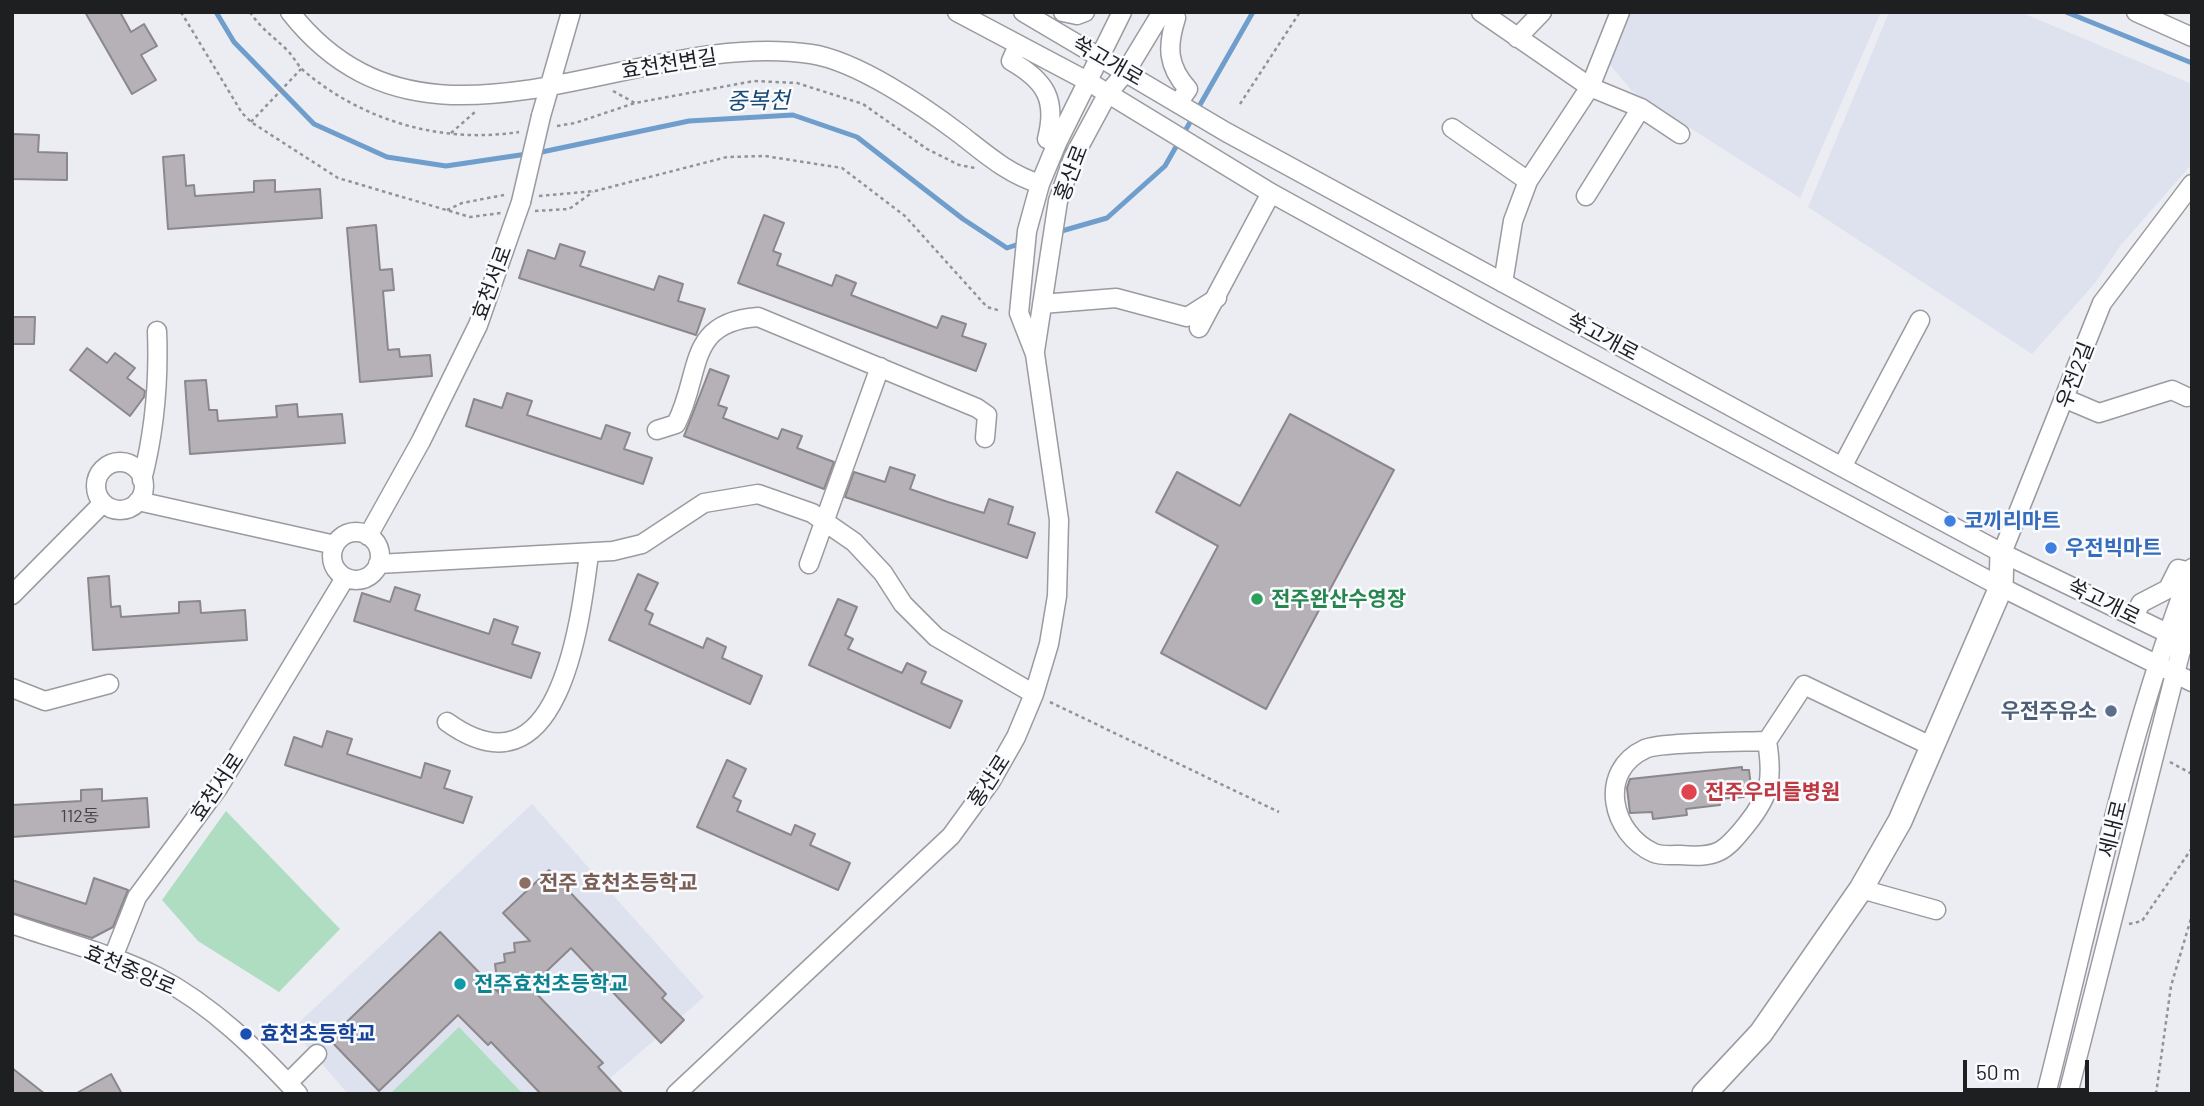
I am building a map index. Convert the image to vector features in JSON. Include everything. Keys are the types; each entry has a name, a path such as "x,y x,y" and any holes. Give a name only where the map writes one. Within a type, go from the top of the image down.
{"main road":[{"name":"우전2길","path":"2001,587 2002,552"},
{"path":"1704,1094 1761,1033 1861,889 1900,821 1931,746 1961,685 2001,587"}],"street":[{"name":"효천천변길","path":"290,12 307,35 335,59 367,77 405,91 442,96 498,95 720,55 756,51 813,54 866,74 915,103 1008,173 1040,184"},
{"name":"효천서로","path":"368,536 421,441 478,325 546,122 549,86 571,12"},
{"name":"쑥고개로","path":"957,12 1089,82 1271,193 1494,316 2001,587 2192,682"},
{"name":"쑥고개로","path":"1023,12 1044,18 1100,58 1226,132 1503,283 2002,552 2180,640"},
{"path":"1063,12 1077,15 1085,12"},
{"name":"홍산로","path":"676,1094 951,836 991,781 1016,737 1034,694 1049,644 1057,596 1059,520 1035,354 1019,313 1027,231 1040,184 1057,143 1122,12"},
{"name":"홍산로","path":"1035,354 1058,201 1073,158 1108,93 1125,73 1162,12"},
{"path":"1167,12 1176,18 1168,43 1172,68 1188,89 1174,100"},
{"path":"1481,12 1590,87 1640,108 1680,134"},
{"path":"1517,38 1542,12"},
{"path":"1503,283 1513,221 1528,181 1590,87 1620,12"},
{"path":"2136,12 2192,37"},
{"path":"1018,45 1011,61 1032,73 1044,86 1052,114 1047,139 1057,143"},
{"path":"1586,196 1640,108"},
{"path":"1452,128 1528,181"},
{"name":"우전2길","path":"2002,552 2102,303 2192,184"},
{"path":"1199,328 1271,193"},
{"path":"1042,304 1115,298 1187,317 1217,298"},
{"path":"657,430 676,424 685,406 695,360 708,338 722,323 758,317 977,408 987,415 985,438"},
{"path":"1842,467 1920,320"},
{"path":"142,480 153,438 158,371 156,331"},
{"path":"809,564 880,367"},
{"path":"2066,398 2099,414 2172,390 2188,397"},
{"path":"110,464 132,466 144,486 138,501 125,510 117,510 103,503 96,489 99,474 110,464"},
{"path":"378,564 589,554 642,544 704,503 758,494 812,513 854,542 883,573 903,604 936,637 1034,694"},
{"path":"138,501 335,545"},
{"path":"12,595 103,503"},
{"path":"361,533 368,536 378,549 378,564 368,577 353,580 345,578 334,567 332,552 335,545 346,534 361,533"},
{"path":"447,722 467,736 497,742 531,734 551,708 572,649 583,604 589,554"},
{"path":"2134,617 2141,603 2168,589 2178,569 2191,570"},
{"name":"세내로","path":"2068,1094 2173,672 2191,570"},
{"name":"효천서로","path":"112,960 137,897 218,788 345,578"},
{"name":"세내로","path":"2046,1094 2134,743 2157,663 2180,640 2192,607"},
{"path":"12,688 45,701 109,684"},
{"path":"1767,741 1646,748 1623,764 1612,792 1616,813 1629,835 1655,854 1709,857 1732,843 1765,798 1772,773 1767,741 1804,685 1931,746"},
{"path":"1861,889 1936,910"},
{"name":"효천중앙로","path":"12,924 157,977 194,999 260,1053 293,1088"},
{"path":"293,1088 317,1054"}],"path":[{"path":"181,12 226,90 251,122 338,178 470,217 520,206 569,209 595,191 727,157 765,156 842,168 905,216 987,307 1019,313"},
{"path":"250,12 257,24 288,51 301,69 335,96 368,113 410,127 499,135 525,131"},
{"path":"1240,104 1300,12"},
{"path":"251,122 301,69"},
{"path":"546,122 575,123 635,103 754,81 797,83 863,104 926,149 959,165 1008,173"},
{"path":"1034,694 1279,812"},
{"path":"2167,760 2192,774"},
{"path":"2127,924 2142,921 2192,848"},
{"path":"2156,1094 2171,986 2192,915"}],"shaded area":[{"path":"1628,12 1881,12 1800,198 1632,91 1601,54"},
{"path":"1889,12 2020,12 2192,84 2192,164 2120,246 2095,283 2032,354 1808,207"},
{"name":"전주 효천초등학교","path":"532,804 704,997 592,1094 348,1094 292,1029"}],"green space":[{"path":"226,811 340,929 279,992 198,941 162,900"},
{"path":"459,1027 523,1094 390,1094"}],"building":[{"path":"85,12 120,12 131,32 144,24 157,46 141,55 156,80 132,94"},
{"path":"13,134 39,135 38,152 67,153 67,180 12,179"},
{"path":"184,155 186,186 194,185 195,196 254,192 254,181 275,180 275,192 320,189 322,218 168,229 163,157"},
{"path":"764,215 784,223 773,251 781,254 777,265 832,286 836,275 856,283 851,295 937,328 942,316 966,324 962,336 986,344 976,371 738,283"},
{"path":"376,225 380,270 392,269 394,290 383,291 388,350 399,349 400,357 430,355 432,376 360,382 347,228"},
{"path":"560,244 585,252 580,266 654,290 659,276 683,284 678,301 705,309 696,335 519,278 528,250 555,259"},
{"path":"12,317 35,317 34,344 12,344"},
{"path":"87,348 107,363 115,353 135,368 127,378 145,391 144,397 130,416 70,370"},
{"path":"710,369 729,376 718,405 727,408 723,418 778,439 782,429 802,436 797,448 834,462 824,489 684,436"},
{"path":"206,380 209,410 217,410 218,421 277,417 276,406 297,404 298,417 342,414 345,443 190,454 185,381"},
{"path":"507,393 532,401 527,415 601,439 606,425 630,433 624,449 652,458 643,484 466,426 474,399 502,408"},
{"name":"전주완산수영장","path":"1290,414 1394,470 1266,709 1161,653 1218,546 1156,512 1177,472 1240,506"},
{"path":"890,467 915,475 910,489 948,502 984,513 989,499 1013,507 1008,524 1035,533 1027,558 845,497 854,472 885,482"},
{"path":"638,574 658,583 645,610 653,614 649,624 703,648 707,638 726,647 722,658 762,676 750,704 609,640"},
{"path":"109,576 111,607 120,606 121,617 179,613 179,602 200,601 201,613 245,610 247,640 93,650 88,578"},
{"path":"395,587 420,595 415,610 489,634 494,619 518,627 512,644 540,653 531,678 354,621 362,593 390,602"},
{"path":"838,599 857,607 845,635 853,639 848,649 902,673 907,663 926,672 921,683 962,701 950,728 809,665"},
{"path":"327,731 352,739 347,754 421,778 425,763 450,771 444,788 472,797 463,823 285,765 294,737 322,747"},
{"path":"727,760 746,769 733,797 741,801 737,811 791,835 795,825 815,834 810,845 850,863 838,890 697,827"},
{"name":"전주우리들병원","path":"1742,767 1742,770 1749,770 1751,787 1744,788 1744,797 1719,799 1720,805 1686,809 1687,815 1653,819 1652,812 1630,813 1627,788 1630,779"},
{"path":"102,789 102,801 147,798 149,827 12,837 12,805 81,801 81,790"},
{"name":"전주효천초등학교","path":"549,870 666,994 662,998 684,1020 661,1043 571,948 530,987 603,1063 598,1067 623,1094 541,1094 491,1042 488,1045 458,1015 379,1091 329,1039 440,932 499,993 495,964 505,962 504,954 515,952 514,943 530,941 503,913"},
{"path":"94,878 128,890 113,927 92,938 12,913 12,880 86,904"},
{"path":"12,1068 45,1094 12,1094"},
{"path":"111,1074 122,1094 75,1094"}],"waterway":[{"name":"중복천","path":"216,12 234,42 314,124 387,157 446,166 527,154"},
{"name":"중복천","path":"1058,232 1107,218 1165,166 1253,12"},
{"name":"중복천","path":"2066,12 2192,63"},
{"name":"중복천","path":"537,153 689,121 793,115 857,137 963,219 1007,248 1022,243"}],"place":[{"name":"코끼리마트","path":"1950,521"},
{"name":"우전빅마트","path":"2051,548"},
{"name":"전주완산수영장","path":"1257,599"},
{"name":"우전주유소","path":"2111,711"},
{"name":"전주우리들병원","path":"1689,792"},
{"name":"전주 효천초등학교","path":"525,883"},
{"name":"전주효천초등학교","path":"460,984"},
{"name":"효천초등학교","path":"246,1034"}]}
